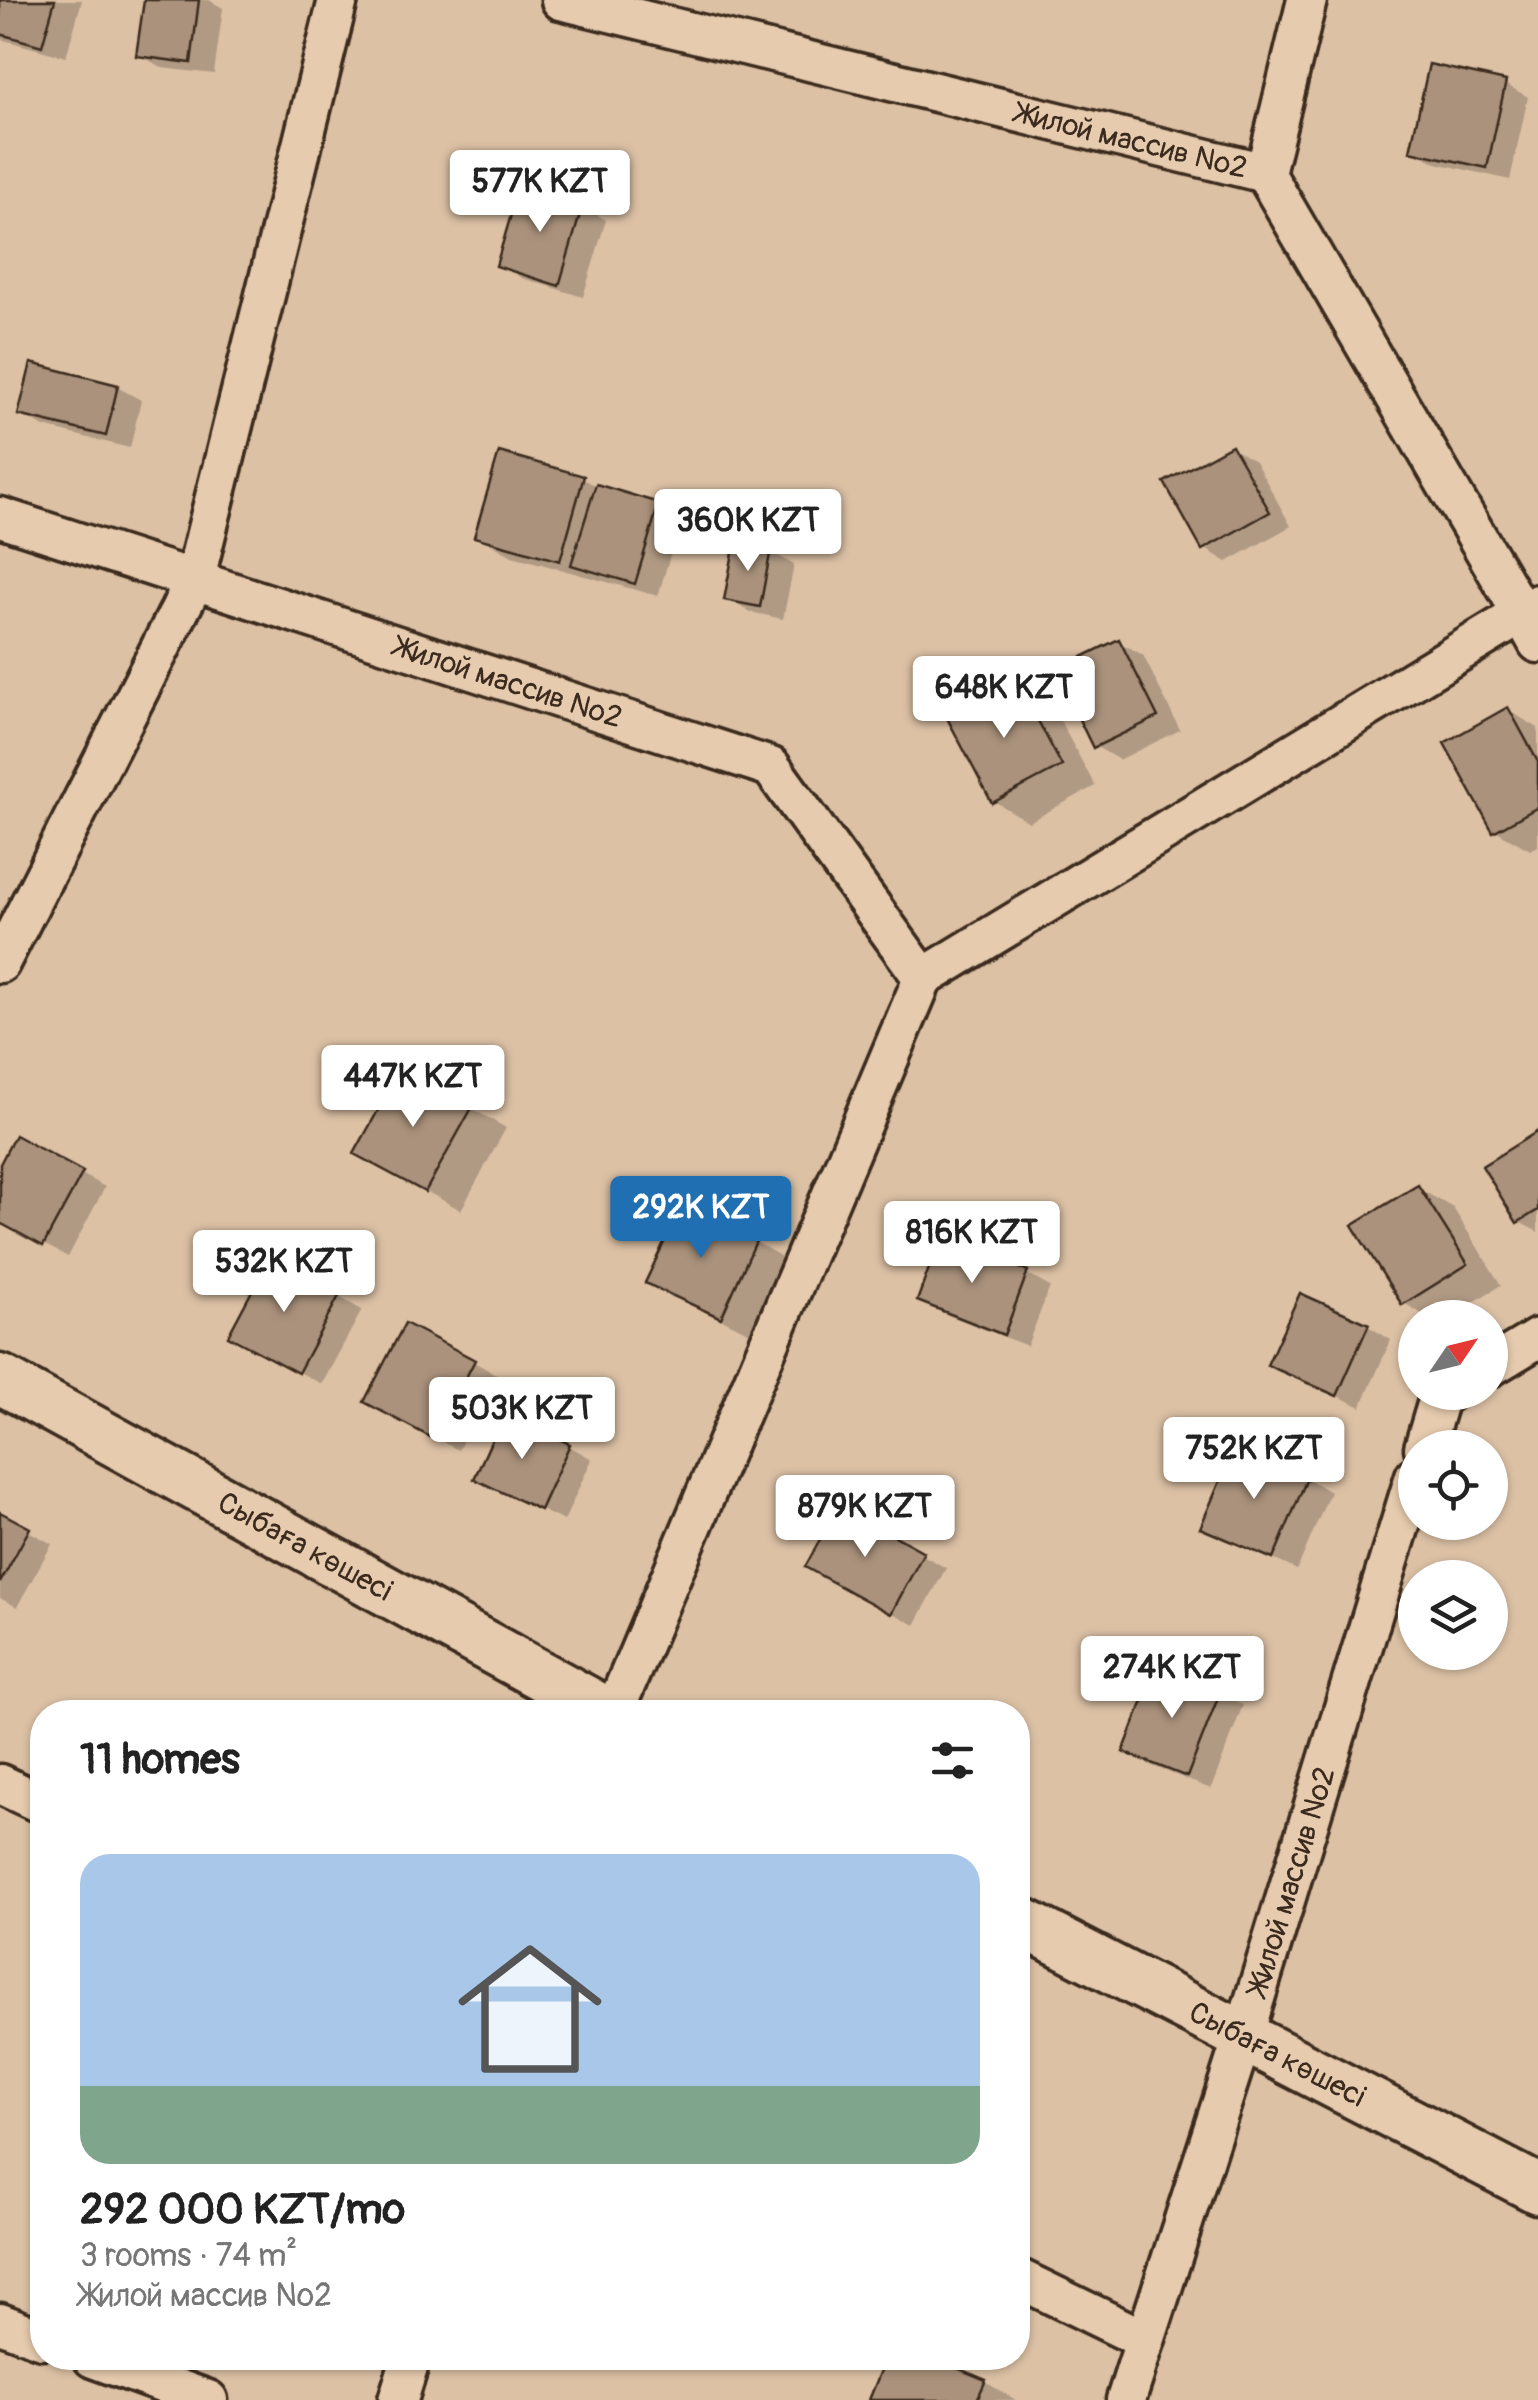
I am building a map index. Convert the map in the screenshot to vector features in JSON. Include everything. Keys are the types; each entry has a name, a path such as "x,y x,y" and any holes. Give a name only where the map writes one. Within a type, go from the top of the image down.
{"street":[{"path":"0,962 194,582 338,0"},
{"name":"Жилой массив №2","path":"0,517 771,767 923,978 1533,620 1264,174 561,0"},
{"path":"1264,174 1307,0"},
{"path":"615,1700 923,978"},
{"path":"1508,1356 1538,1338"},
{"name":"Сыбаға көшесі","path":"0,1379 588,1700"},
{"name":"Жилой массив №2","path":"1126,2400 1244,2034 1398,1531"},
{"path":"0,1784 30,1798"},
{"name":"Сыбаға көшесі","path":"1030,1926 1538,2188"},
{"path":"1030,2284 1145,2340"},
{"path":"0,2323 30,2334"},
{"path":"126,2370 208,2400"},
{"path":"398,2400 408,2370"}],"building":[{"path":"0,0 55,0 42,46 0,34"},
{"path":"144,0 199,0 191,63 136,56"},
{"path":"1429,64 1506,81 1487,168 1410,151"},
{"path":"520,184 583,204 559,286 496,266"},
{"path":"31,363 118,385 106,436 18,415"},
{"path":"1232,445 1270,512 1202,550 1164,482"},
{"path":"499,452 584,476 560,561 474,537"},
{"path":"596,484 659,503 635,584 571,565"},
{"path":"735,542 771,549 760,607 724,600"},
{"path":"1119,639 1158,717 1093,748 1055,670"},
{"path":"1016,679 1062,766 992,803 946,716"},
{"path":"1508,707 1538,762 1538,807 1493,832 1444,743"},
{"path":"402,1067 473,1106 425,1192 354,1154"},
{"path":"1538,1131 1538,1210 1517,1223 1482,1166"},
{"path":"15,1135 83,1172 43,1246 0,1223 0,1164"},
{"path":"1418,1185 1468,1264 1410,1300 1399,1300 1352,1225"},
{"path":"682,1204 757,1239 721,1318 645,1283"},
{"path":"940,1238 1028,1271 1004,1335 917,1301"},
{"path":"270,1257 340,1294 298,1373 228,1336"},
{"path":"1300,1293 1369,1324 1337,1396 1267,1365"},
{"path":"405,1323 475,1360 434,1439 364,1402"},
{"path":"504,1413 570,1444 540,1510 474,1479"},
{"path":"1235,1446 1308,1476 1273,1559 1200,1528"},
{"path":"839,1505 924,1552 891,1614 805,1567"},
{"path":"0,1512 30,1528 0,1583"},
{"path":"1157,1665 1221,1690 1187,1777 1123,1752"},
{"path":"881,2370 962,2370 986,2380 977,2400 869,2400"}]}
